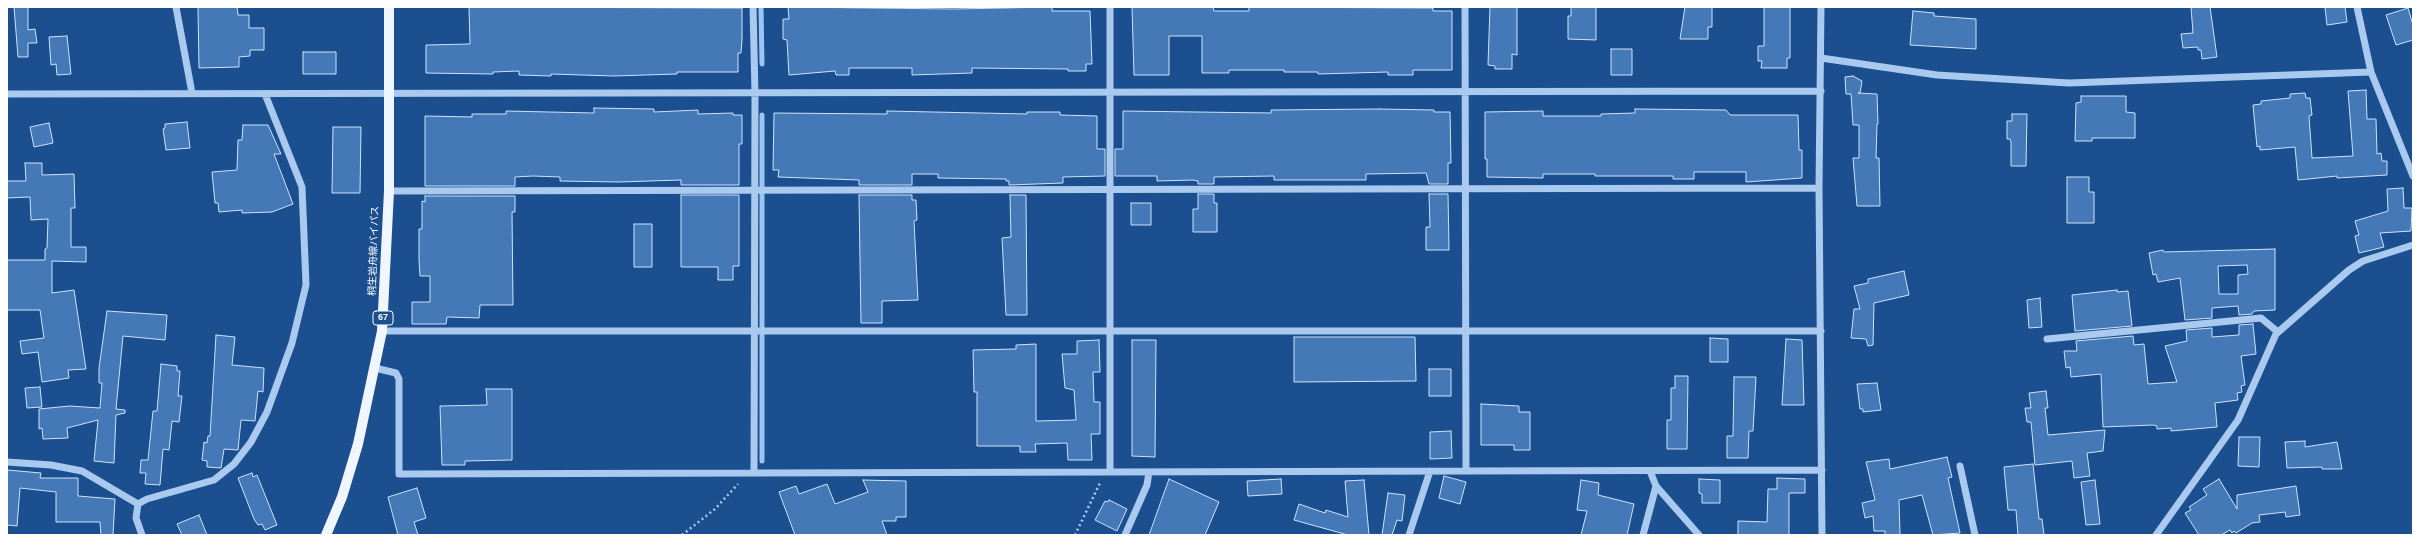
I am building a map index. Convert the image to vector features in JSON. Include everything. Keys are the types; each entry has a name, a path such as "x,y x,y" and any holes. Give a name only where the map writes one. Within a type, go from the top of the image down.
{"main road":[{"name":"桐生岩舟線バイパス","path":"326,535 342,497 358,444 382,331 389,191 389,7"}],"street":[{"path":"176,7 192,93"},
{"path":"751,473 754,331 755,94 753,7"},
{"path":"1107,472 1110,331 1110,7"},
{"path":"1465,7 1466,471"},
{"path":"1821,7 1819,188 1822,535"},
{"path":"2357,7 2371,72 2413,176"},
{"path":"1821,58 1937,75 2069,83 2371,72"},
{"path":"7,94 265,94 389,92 755,94 1821,91"},
{"path":"142,535 136,518 138,504 146,499 214,480 234,464 251,442 267,412 292,343 306,286 302,187 265,94"},
{"path":"389,191 1819,188"},
{"path":"2156,535 2238,420 2278,332 2349,270 2362,261 2413,245"},
{"path":"2047,339 2260,318 2278,332"},
{"path":"382,331 1821,331"},
{"path":"375,368 396,373 399,379 399,474 1822,470"},
{"path":"7,462 51,465 82,471 138,504"},
{"path":"1960,466 1975,535"},
{"path":"1650,471 1656,486 1699,535"},
{"path":"1125,535 1147,485 1149,472"},
{"path":"1409,535 1430,472"},
{"path":"1643,535 1656,486"}],"path":[{"path":"1075,535 1107,472"},
{"path":"682,535 716,509 751,473"}],"building":[{"path":"14,7 28,7 28,30 35,29 37,43 28,43 28,57 18,57"},
{"path":"198,7 237,7 238,15 249,15 249,28 264,28 264,50 250,50 250,56 239,57 239,67 199,68"},
{"path":"469,7 742,8 742,39 741,53 738,53 738,72 677,72 677,74 614,76 551,74 551,76 519,75 519,71 493,72 493,74 426,73 426,45 470,44"},
{"path":"788,7 954,9 1052,7 1052,11 1090,11 1092,64 1086,64 1086,71 1068,71 1068,69 972,68 972,73 912,75 912,68 849,68 849,75 836,75 835,71 789,75 787,40 783,39 783,19 789,19"},
{"path":"1132,7 1213,7 1214,11 1249,11 1249,7 1433,8 1433,11 1452,11 1452,70 1413,70 1413,75 1388,75 1388,72 1318,74 1318,72 1284,72 1284,70 1229,70 1229,73 1202,73 1202,36 1169,36 1169,75 1134,75"},
{"path":"1490,7 1517,7 1517,55 1512,54 1512,69 1495,69 1495,66 1488,65"},
{"path":"1571,7 1596,7 1596,40 1568,39 1568,16 1571,16"},
{"path":"1685,7 1712,7 1712,27 1708,27 1708,39 1680,39"},
{"path":"1764,7 1790,7 1790,58 1787,58 1787,68 1761,68 1762,61 1758,61 1758,46 1764,46"},
{"path":"2191,7 2210,7 2217,57 2202,59 2201,50 2198,50 2198,47 2183,48 2181,34 2193,33"},
{"path":"2325,7 2345,7 2347,22 2327,25"},
{"path":"2408,8 2413,25 2413,40 2396,45 2386,15"},
{"path":"1913,11 1934,13 1934,16 1976,19 1976,49 1910,45"},
{"path":"67,36 71,74 57,75 56,64 51,65 49,37"},
{"path":"1611,49 1632,49 1632,75 1611,75"},
{"path":"303,52 336,52 336,74 303,74"},
{"path":"1853,76 1862,81 1860,93 1858,93 1877,94 1878,124 1876,158 1879,158 1880,206 1857,206 1853,158 1859,158 1859,125 1853,125 1851,94 1846,94 1845,77"},
{"path":"2366,90 2367,119 2376,119 2377,154 2381,153 2382,161 2387,161 2387,175 2337,178 2337,176 2298,180 2295,147 2260,150 2260,146 2257,147 2253,105 2261,104 2261,101 2290,98 2290,94 2305,93 2306,98 2310,98 2312,115 2309,116 2312,158 2353,156 2348,91"},
{"path":"2081,96 2126,96 2126,112 2135,113 2135,138 2092,138 2092,141 2075,141 2076,103 2081,102"},
{"path":"594,108 654,109 654,112 698,110 698,114 733,113 733,115 742,115 742,144 739,144 739,185 681,185 681,180 618,182 560,181 560,177 533,176 515,177 515,186 425,186 425,116 472,117 472,114 506,114 506,111 594,113"},
{"path":"1635,109 1726,110 1730,115 1798,115 1799,150 1802,150 1802,178 1746,182 1746,172 1694,172 1694,179 1673,179 1673,176 1595,176 1595,174 1543,174 1543,178 1487,177 1487,159 1485,159 1485,112 1543,111 1543,116 1601,116 1601,114 1635,113"},
{"path":"1271,110 1434,110 1434,112 1450,112 1451,163 1448,163 1448,184 1429,184 1426,173 1366,174 1366,180 1274,180 1274,176 1214,177 1214,184 1198,184 1198,181 1193,180 1157,181 1157,176 1115,176 1115,149 1123,149 1123,111 1271,113"},
{"path":"887,111 1027,114 1027,112 1060,112 1060,115 1097,116 1097,149 1105,149 1105,176 1063,177 1063,183 1009,185 1009,181 1006,181 1006,179 938,178 938,174 912,174 912,185 859,185 859,180 778,177 779,170 773,170 774,113 887,114"},
{"path":"2012,114 2027,114 2026,166 2011,166 2011,142 2010,139 2007,139 2007,121 2012,121"},
{"path":"187,122 190,148 166,150 163,129 165,128 165,124"},
{"path":"49,123 53,143 34,147 30,127"},
{"path":"243,125 268,125 281,154 274,154 293,204 272,212 242,213 242,210 219,212 218,203 215,203 212,172 237,170 238,140 242,140"},
{"path":"333,127 361,127 360,193 332,193"},
{"path":"25,163 42,163 42,175 74,174 75,208 71,208 71,247 86,247 86,262 52,261 52,293 74,290 86,369 68,370 69,378 42,382 38,352 22,354 20,341 44,338 40,310 7,310 7,260 45,260 45,249 47,248 48,219 31,220 30,197 7,198 7,181 26,181"},
{"path":"2067,177 2089,177 2089,192 2094,192 2094,223 2067,223"},
{"path":"2403,188 2404,208 2412,208 2411,231 2380,233 2384,247 2359,253 2355,236 2359,235 2355,221 2388,211 2387,189"},
{"path":"1198,194 1214,194 1214,203 1217,203 1217,232 1193,232 1193,209 1198,209"},
{"path":"1429,194 1448,194 1449,250 1426,250 1426,227 1430,227"},
{"path":"681,195 739,195 739,266 733,266 733,280 718,280 718,267 681,267"},
{"path":"859,195 912,195 912,200 916,200 917,220 914,221 918,300 882,301 882,323 861,323"},
{"path":"1010,195 1026,195 1027,315 1006,315 1002,238 1011,237"},
{"path":"425,196 515,196 515,212 512,212 513,305 480,305 479,318 447,317 446,324 412,324 412,302 430,302 430,276 420,276 419,259 419,229 422,229 422,201 425,202"},
{"path":"1131,203 1151,203 1151,225 1131,225"},
{"path":"634,224 652,224 652,267 634,267"},
{"path":"2275,249 2275,310 2254,311 2252,314 2239,315 2238,306 2212,308 2212,318 2185,320 2180,278 2158,282 2156,274 2153,275 2149,253 2163,250 2164,252","holes":["2247,265 2248,274 2238,275 2238,294 2219,294 2218,266"]},
{"path":"1904,271 1909,295 1874,303 1873,345 1868,346 1866,339 1851,338 1854,309 1860,309 1854,286 1868,283 1868,279"},
{"path":"2117,290 2117,292 2128,291 2132,326 2075,331 2072,295"},
{"path":"2040,298 2042,327 2029,328 2027,300"},
{"path":"107,311 167,315 165,340 123,336 116,409 125,410 125,413 116,415 114,463 94,461 98,420 67,428 68,438 43,439 42,428 39,429 39,409 70,406 100,408 102,383 99,383 99,368"},
{"path":"2253,324 2256,354 2241,356 2245,385 2241,386 2242,392 2237,393 2238,400 2215,403 2217,427 2171,431 2171,428 2157,429 2157,426 2153,425 2103,427 2101,374 2071,377 2070,367 2066,368 2064,351 2077,351 2076,341 2133,336 2134,345 2144,344 2148,384 2177,382 2165,346 2187,341 2186,330 2212,328 2212,337 2239,335 2239,325"},
{"path":"216,335 235,337 232,365 264,368 263,392 258,391 255,421 241,420 238,450 224,449 221,468 207,467 207,461 202,460 204,442 207,443 208,436 210,436"},
{"path":"1294,337 1415,337 1416,381 1294,382"},
{"path":"1710,338 1728,339 1728,362 1710,362"},
{"path":"1786,339 1802,340 1804,405 1782,405"},
{"path":"1099,340 1100,372 1093,372 1094,402 1100,402 1100,434 1091,434 1092,460 1068,460 1067,443 1035,444 1036,452 1020,452 1020,446 977,446 977,392 974,392 973,350 1016,349 1016,345 1036,344 1036,421 1076,420 1074,390 1065,388 1062,354 1077,354 1077,341"},
{"path":"1132,340 1156,340 1155,457 1132,456"},
{"path":"161,364 177,366 177,371 180,371 178,396 182,396 179,422 172,421 169,450 163,449 160,485 145,484 146,473 140,473 141,460 148,460 153,411 157,411"},
{"path":"1429,369 1451,369 1451,396 1429,396"},
{"path":"1675,376 1688,376 1687,449 1667,449 1667,420 1671,420 1671,388 1675,388"},
{"path":"1734,377 1756,377 1753,431 1749,431 1748,458 1727,458 1727,436 1733,436"},
{"path":"1877,383 1881,410 1863,412 1863,409 1860,409 1857,384"},
{"path":"40,387 42,407 27,408 25,388"},
{"path":"486,389 512,389 512,460 465,461 465,465 442,465 440,406 487,405"},
{"path":"2046,391 2048,408 2045,408 2048,435 2105,430 2103,451 2087,453 2090,476 2074,478 2072,461 2035,465 2031,422 2027,422 2025,408 2031,408 2029,393"},
{"path":"1481,404 1519,406 1519,412 1530,412 1530,450 1514,450 1514,445 1481,445"},
{"path":"1451,431 1452,458 1430,459 1430,432"},
{"path":"2239,437 2260,437 2259,467 2238,466"},
{"path":"2305,441 2305,447 2337,442 2342,469 2322,469 2322,467 2287,468 2285,442"},
{"path":"1947,457 1952,477 1948,478 1960,533 1933,535 1922,495 1899,500 1900,535 1885,535 1885,531 1874,531 1873,516 1865,518 1862,503 1875,500 1866,462 1889,459 1890,469"},
{"path":"2033,464 2039,519 2042,519 2044,535 2018,535 2016,510 2008,510 2004,467"},
{"path":"7,470 41,473 40,478 78,478 78,496 115,499 113,535 101,535 100,522 56,522 56,492 20,488 17,526 7,525"},
{"path":"252,473 253,477 257,475 277,525 265,530 262,524 258,525 254,519 238,478"},
{"path":"1444,476 1466,482 1460,504 1439,498"},
{"path":"1777,478 1805,479 1805,493 1789,493 1789,535 1738,535 1738,521 1767,522 1768,489 1777,489"},
{"path":"1169,479 1219,502 1205,535 1149,535"},
{"path":"1281,479 1282,494 1248,496 1247,481"},
{"path":"1699,479 1720,480 1720,503 1702,503 1702,494 1699,493"},
{"path":"2219,479 2237,509 2237,495 2296,486 2300,515 2286,517 2285,512 2259,515 2260,522 2252,523 2236,533 2234,531 2232,533 2230,530 2221,535 2199,535 2185,513 2191,510 2189,507 2207,495 2203,489"},
{"path":"863,480 906,481 906,517 896,517 896,521 882,521 887,535 795,535 779,492 796,486 799,494 827,484 835,504 868,492"},
{"path":"1364,480 1369,535 1348,535 1294,520 1299,504 1325,513 1326,510 1348,517 1345,481"},
{"path":"1581,480 1599,483 1598,495 1634,504 1627,535 1581,535 1587,511 1577,510"},
{"path":"2095,480 2100,524 2086,525 2081,482"},
{"path":"417,488 426,518 414,522 418,535 398,535 388,497"},
{"path":"1388,493 1405,495 1402,521 1397,520 1392,535 1382,535"},
{"path":"1109,500 1127,509 1117,531 1095,520 1105,501 1108,502"},
{"path":"199,515 207,535 182,535 177,524"}],"waterway":[{"path":"761,7 762,64"},
{"path":"762,115 762,461"}]}
